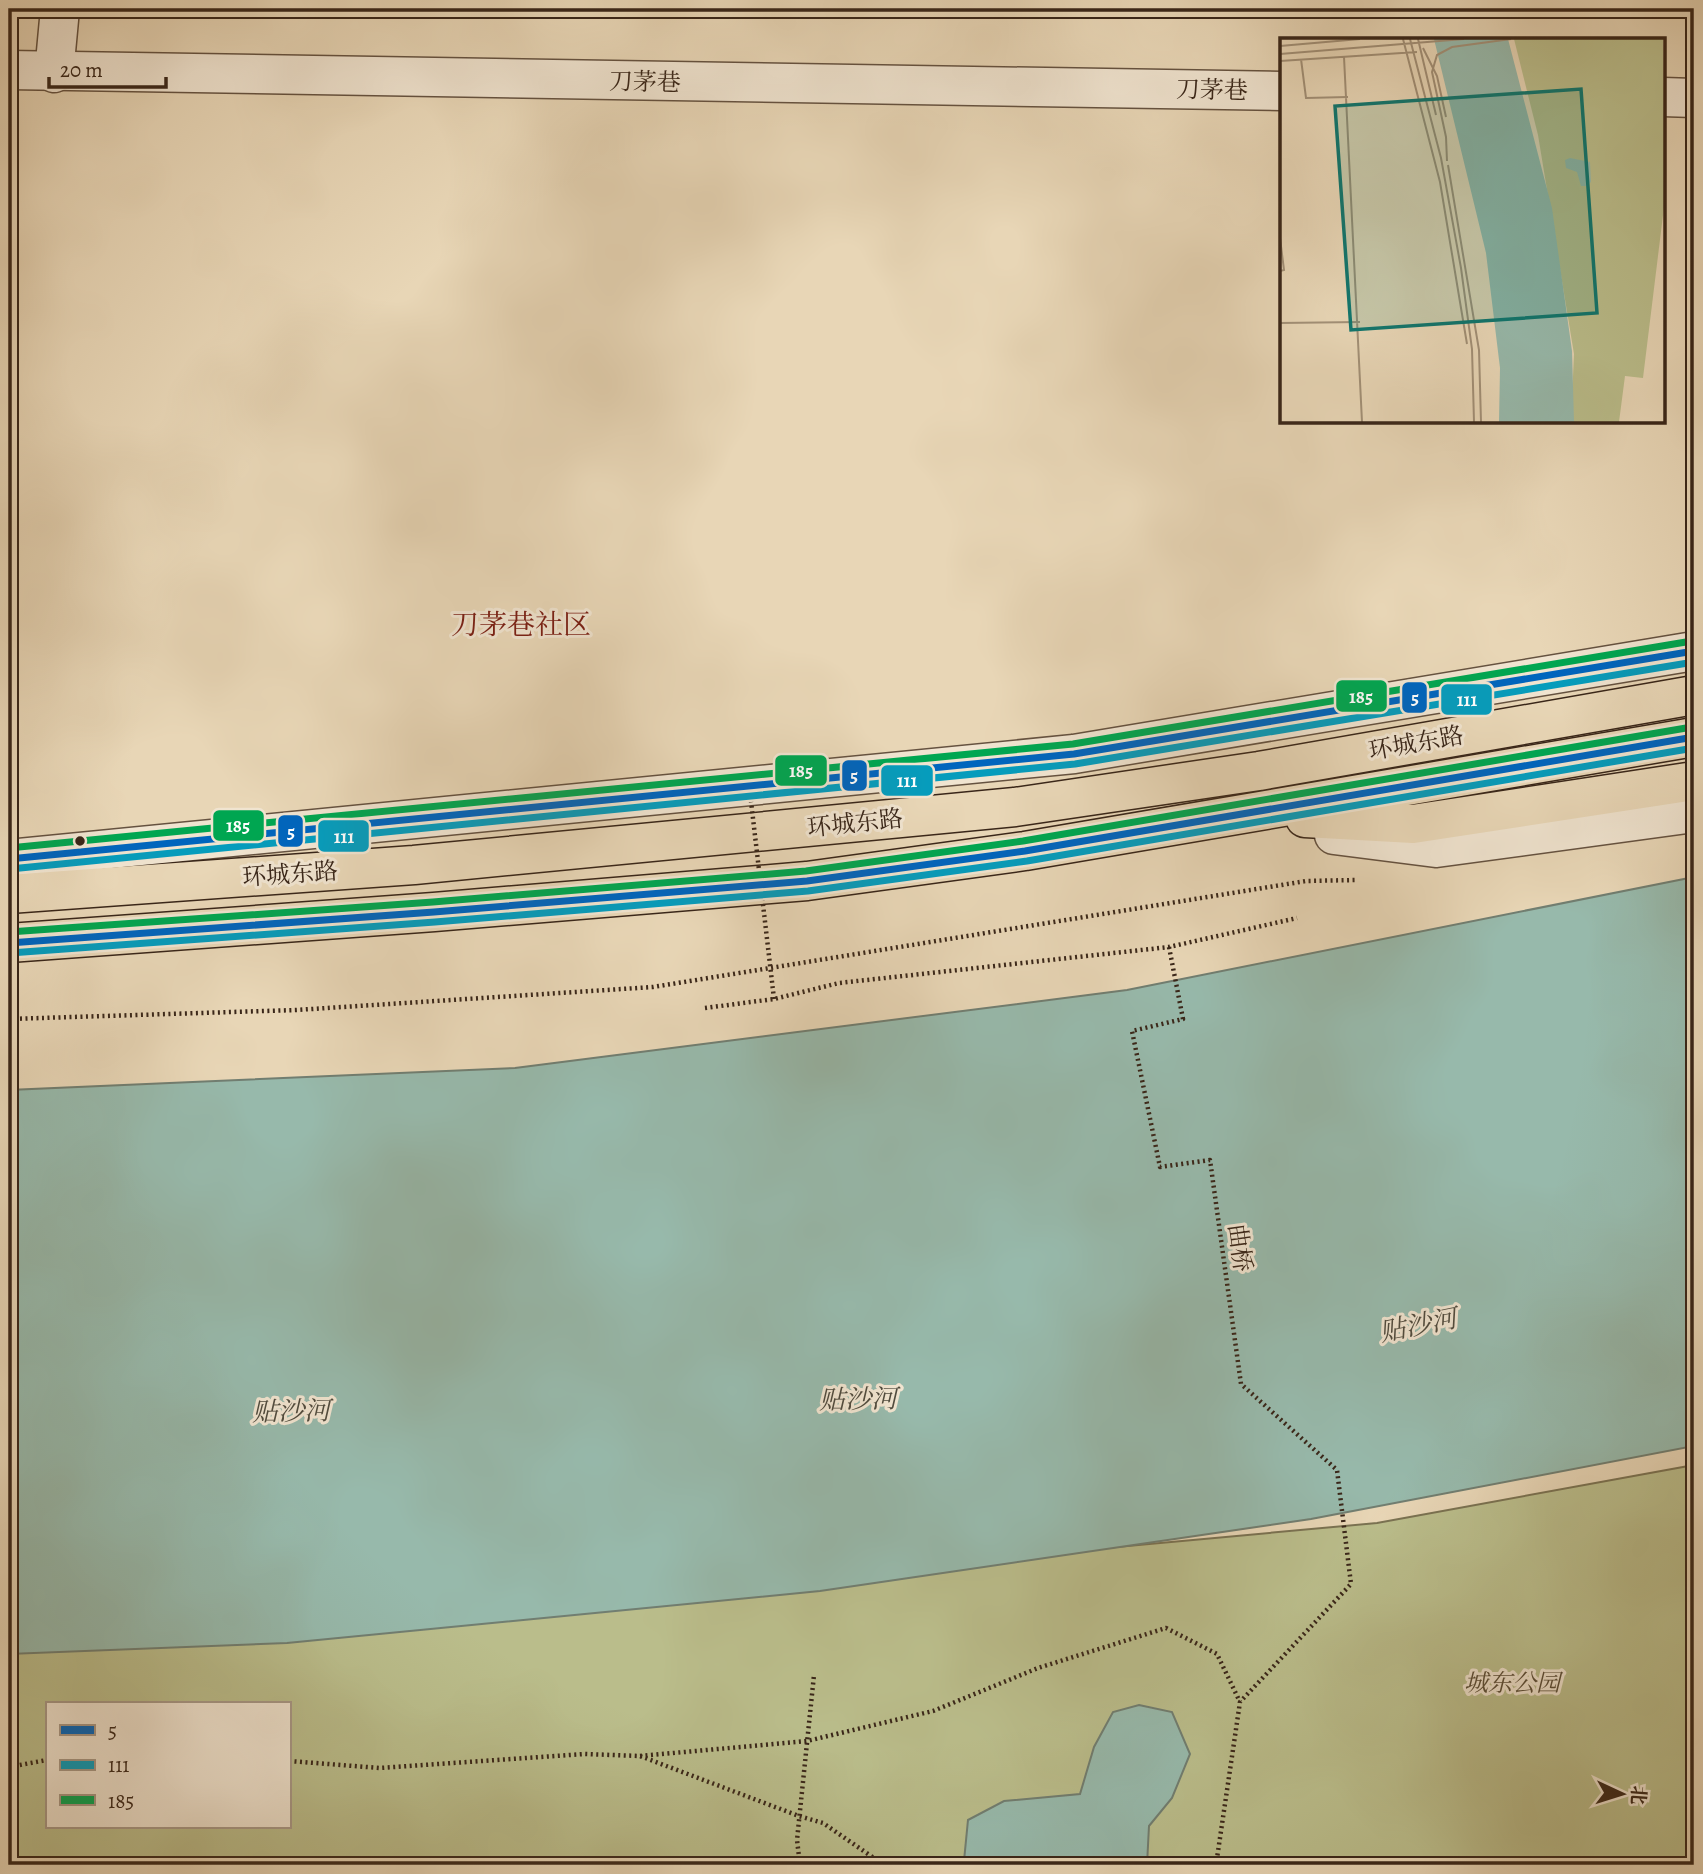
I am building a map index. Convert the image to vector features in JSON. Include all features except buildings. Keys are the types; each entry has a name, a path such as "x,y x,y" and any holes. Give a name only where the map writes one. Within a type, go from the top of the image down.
{"main road":[{"name":"环城东路","path":"9,894 414,865 1015,807 1259,771 1694,695"},
{"name":"环城东路","path":"9,943 807,881 1025,851 1694,737"},
{"path":"1233,814 1413,824 1694,781"}],"street":[{"path":"54,73 60,9"},
{"name":"刀茅巷","path":"9,70 54,73 1280,91"},
{"path":"1664,97 1694,98"},
{"name":"环城东路","path":"9,859 1074,754 1694,651"},
{"name":"环城东路","path":"1233,814 1332,835 1436,848 1694,813"}],"path":[{"path":"749,784 775,999"},
{"path":"9,1019 296,1010 653,986 1306,881 1358,880"},
{"path":"705,1008 775,999 839,983 1169,947 1297,918"},
{"name":"曲桥","path":"1169,947 1183,1019 1132,1031 1160,1167 1210,1160 1241,1384 1338,1470 1351,1584 1240,1702"},
{"path":"290,1761 380,1768 584,1754 640,1756 807,1741 933,1711 1038,1668 1166,1628 1217,1654 1240,1702 1216,1865"},
{"path":"800,1865 797,1840 814,1675"},
{"path":"640,1756 823,1823 884,1865"},
{"path":"9,1767 46,1760"}],"green space":[{"name":"城东公园","path":"1694,1465 1694,1865 9,1865 9,1649 1377,1523"}],"water":[{"name":"贴沙河","path":"1694,877 1694,1446 1311,1519 820,1591 287,1643 9,1654 9,1090 515,1068 1127,990"},
{"path":"1139,1705 1172,1712 1190,1754 1172,1798 1149,1826 1147,1865 968,1865 964,1861 968,1820 1004,1801 1080,1794 1094,1747 1113,1712"}],"transit line":[{"name":"185","path":"9,848 1073,744 1692,641"},
{"name":"5","path":"9,859 1074,754 1694,651"},
{"name":"111","path":"10,869 1075,764 1694,662"},
{"name":"185","path":"9,932 433,902 806,871 1023,841 1692,727"},
{"name":"5","path":"9,943 807,881 1025,851 1694,737"},
{"name":"111","path":"10,953 808,891 1027,861 1694,748"}],"district":[{"name":"刀茅巷社区","path":"521,624"}]}
